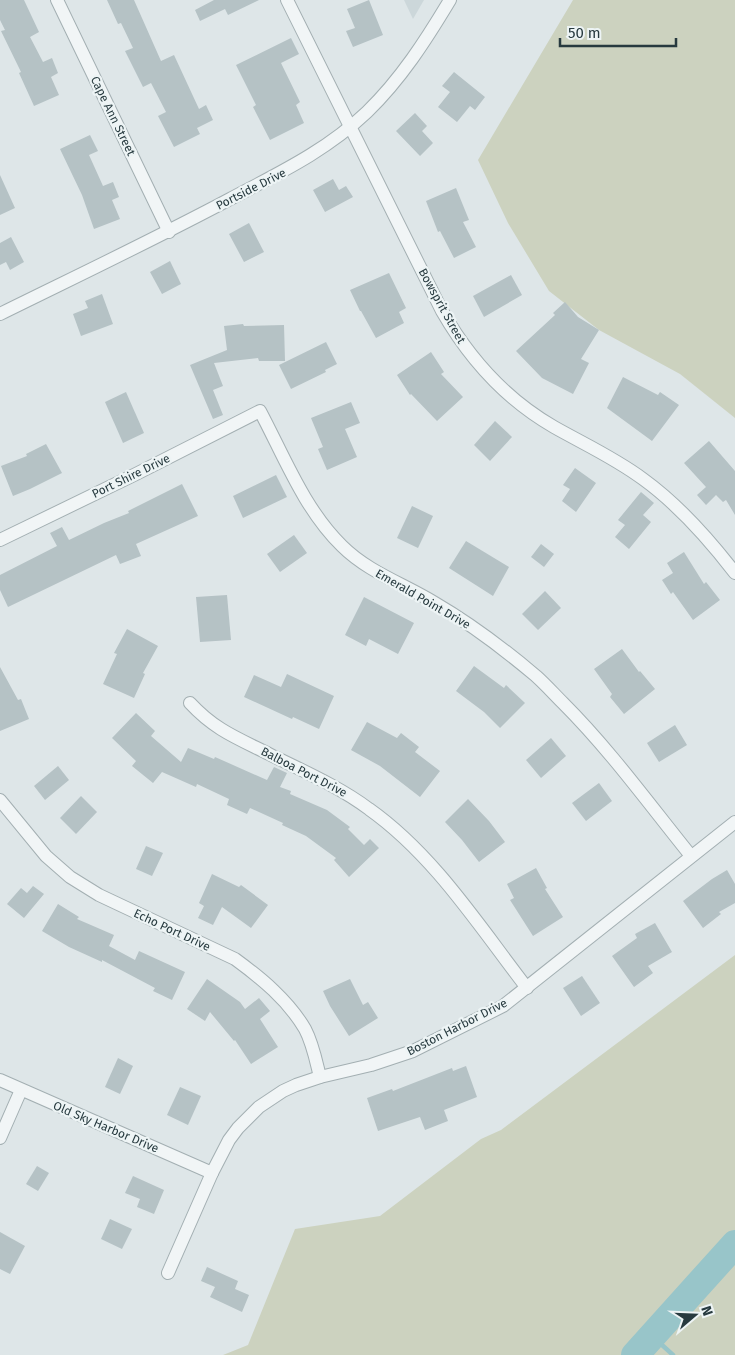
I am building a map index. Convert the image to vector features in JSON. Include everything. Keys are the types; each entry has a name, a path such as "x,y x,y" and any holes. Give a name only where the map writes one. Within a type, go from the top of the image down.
{"street":[{"name":"Cape Ann Street","path":"57,0 169,232"},
{"name":"Bowsprit Street","path":"287,0 442,311 467,350 482,368 536,415 552,426 608,456 642,478 674,504 703,533 735,573"},
{"name":"Portside Drive","path":"0,314 169,232 296,165 367,112 403,72 423,46 450,0"},
{"name":"Port Shire Drive","path":"0,540 136,474 260,410"},
{"name":"Emerald Point Drive","path":"260,410 307,501 329,533 343,547 374,570 435,603 488,638 538,678 583,722 625,770 691,856"},
{"name":"Balboa Port Drive","path":"190,703 205,718 223,731 334,786 370,809 402,835 432,865 527,988"},
{"name":"Echo Port Drive","path":"0,800 46,856 70,876 99,895 235,959 251,970 281,998 305,1030 314,1052 320,1077"},
{"name":"Boston Harbor Drive","path":"168,1273 212,1173 230,1140 238,1128 259,1107 283,1091 320,1077 371,1065 414,1051 503,1006 735,822"},
{"name":"Old Sky Harbor Drive","path":"0,1080 212,1173"},
{"path":"0,1138 22,1090"}],"shaded area":[{"path":"404,0 424,0 413,19"}],"green space":[{"path":"573,0 735,0 735,418 680,374 599,330 549,291 508,223 478,160"},
{"path":"735,955 735,1355 223,1355 248,1345 295,1229 380,1216 481,1139 501,1130"}],"building":[{"path":"0,0 24,0 39,32 30,37 43,62 52,58 58,73 51,77 59,95 34,106 19,73 21,72 1,31 5,30 0,20"},
{"path":"107,0 134,0 161,61 174,55 199,109 206,105 213,120 197,128 200,134 174,147 158,116 166,112 151,83 143,87 125,51 133,48 121,23 118,24"},
{"path":"214,0 259,0 228,15 225,9 200,21 195,10"},
{"path":"369,0 383,35 353,47 346,31 355,28 347,9"},
{"path":"291,38 299,54 281,63 300,102 296,105 304,123 270,140 253,107 256,105 236,65"},
{"path":"454,72 485,97 475,110 470,106 457,122 438,107 450,92 442,86"},
{"path":"415,113 427,126 422,131 433,143 420,156 396,131"},
{"path":"90,135 98,151 89,155 103,186 113,182 119,197 112,200 120,219 94,229 82,195 60,149"},
{"path":"0,175 15,208 0,215"},
{"path":"333,179 339,190 346,186 353,197 325,212 313,190"},
{"path":"456,188 469,220 463,222 476,247 454,258 440,231 438,232 426,201"},
{"path":"249,223 264,252 244,262 229,234"},
{"path":"11,237 24,262 10,270 6,262 0,265 0,243"},
{"path":"170,261 181,284 162,294 150,272"},
{"path":"389,273 406,308 399,312 404,323 376,338 350,290"},
{"path":"511,275 522,295 484,317 473,296"},
{"path":"102,294 113,324 81,336 73,314 88,308 85,301"},
{"path":"565,302 578,317 599,330 581,359 589,363 573,394 542,378 516,351 555,315 553,313"},
{"path":"243,324 244,326 284,325 285,361 259,361 258,358 214,363 223,386 213,390 223,415 213,419 190,365 227,350 224,326"},
{"path":"326,342 337,364 325,370 326,372 291,389 279,365"},
{"path":"431,352 444,372 441,374 463,397 437,421 410,395 397,375"},
{"path":"623,377 658,395 660,392 679,405 652,441 607,408"},
{"path":"126,392 144,433 123,443 105,402"},
{"path":"351,402 360,423 345,429 357,457 327,470 318,449 323,447 311,418"},
{"path":"495,421 512,437 490,461 474,445"},
{"path":"709,441 735,471 735,515 726,500 723,502 716,495 706,505 697,495 706,487 684,463"},
{"path":"46,444 62,473 13,496 1,466 27,456 26,454"},
{"path":"575,468 596,483 576,512 562,501 570,489 563,485"},
{"path":"276,475 287,497 243,518 233,496"},
{"path":"182,484 198,516 136,544 141,556 120,564 116,555 8,607 0,590 0,575 57,546 50,533 62,527 69,540 129,513 128,511"},
{"path":"641,492 654,503 643,515 651,522 629,549 615,537 625,525 618,520"},
{"path":"412,506 433,516 418,548 397,538"},
{"path":"294,535 307,553 280,572 267,554"},
{"path":"466,541 509,567 493,596 449,568"},
{"path":"541,544 554,554 544,567 531,557"},
{"path":"684,552 704,584 706,582 720,600 693,620 662,580 673,573 667,563"},
{"path":"545,591 561,608 538,630 522,614"},
{"path":"227,595 231,640 200,642 196,597"},
{"path":"364,597 414,623 398,654 369,639 366,646 345,635"},
{"path":"127,629 158,646 143,673 145,674 134,698 103,684 117,654 114,653"},
{"path":"622,649 639,672 655,689 624,714 610,697 612,694 594,669"},
{"path":"474,666 504,688 506,685 525,703 500,728 484,712 456,691"},
{"path":"0,667 18,700 21,699 29,719 0,731"},
{"path":"287,674 334,696 319,729 244,697 254,675 281,687"},
{"path":"136,713 155,731 151,736 181,762 188,748 214,759 215,757 267,780 274,767 287,773 280,787 291,791 290,794 327,810 350,827 348,829 364,845 370,839 379,848 349,877 334,860 336,858 306,836 282,825 283,823 250,808 247,814 227,805 229,799 197,784 196,787 162,772 153,783 132,766 136,761 112,738"},
{"path":"367,722 397,738 401,733 419,747 415,752 440,771 420,797 380,766 351,750"},
{"path":"675,725 687,745 659,762 647,743"},
{"path":"551,738 566,756 541,778 526,760"},
{"path":"58,766 69,780 45,800 34,786"},
{"path":"599,783 612,801 586,821 572,803"},
{"path":"81,796 97,812 76,834 60,818"},
{"path":"468,799 489,821 505,842 479,862 445,822"},
{"path":"146,846 163,853 152,876 136,869"},
{"path":"536,868 547,888 545,889 563,917 533,936 510,900 514,898 507,884"},
{"path":"727,870 735,884 735,903 719,912 721,914 703,928 683,901"},
{"path":"212,874 239,887 241,885 268,905 251,928 222,907 213,925 198,918 204,906 199,903"},
{"path":"33,886 44,894 24,918 7,904 21,888 27,893"},
{"path":"58,904 79,917 77,919 114,935 109,946 135,960 139,951 185,972 172,1000 153,991 155,988 102,960 102,962 69,947 42,931"},
{"path":"655,923 672,952 648,966 653,973 634,987 612,956 637,938 635,934"},
{"path":"582,976 600,1003 581,1016 563,988"},
{"path":"207,979 240,1002 245,1009 259,998 270,1011 260,1019 278,1047 251,1064 235,1040 210,1012 205,1021 187,1009"},
{"path":"350,979 363,1005 368,1002 378,1018 349,1036 323,991"},
{"path":"118,1058 133,1066 120,1094 105,1087"},
{"path":"466,1066 477,1097 444,1110 448,1121 425,1130 420,1117 378,1131 367,1098 392,1089 393,1091 452,1068 453,1071"},
{"path":"180,1087 201,1096 188,1125 167,1115"},
{"path":"37,1166 49,1173 38,1191 26,1184"},
{"path":"133,1176 164,1190 154,1214 137,1207 140,1199 125,1193"},
{"path":"110,1219 132,1229 122,1249 101,1239"},
{"path":"0,1232 25,1246 10,1274 0,1269"},
{"path":"207,1267 238,1281 235,1289 249,1295 242,1312 210,1297 215,1287 201,1281"}],"waterway":[{"path":"635,1355 735,1244"},
{"path":"651,1335 673,1355"}]}
